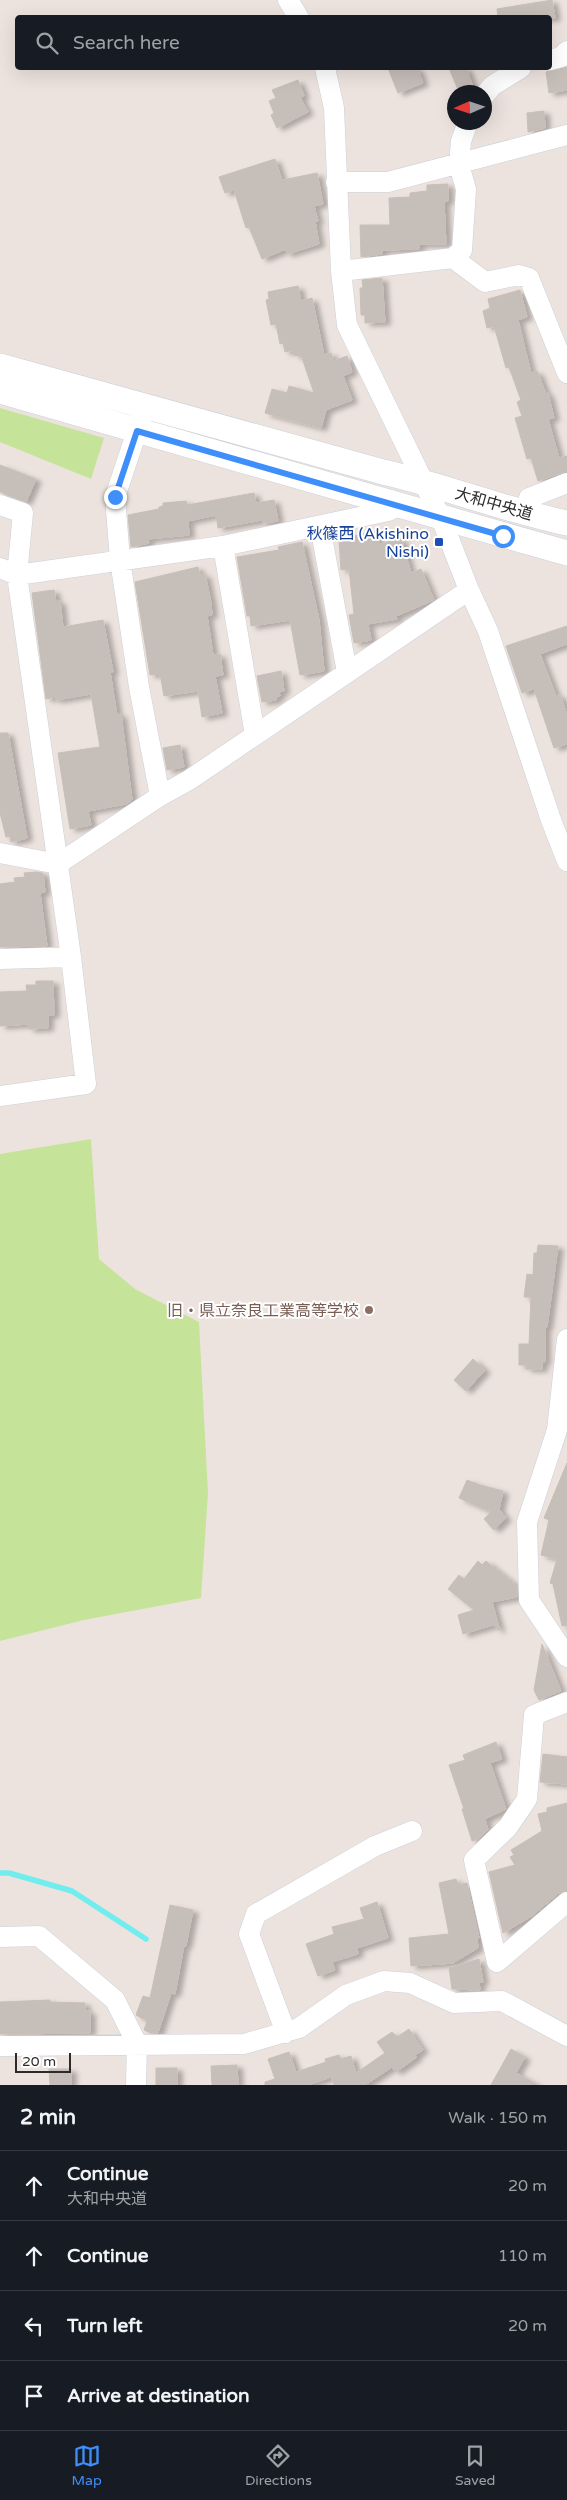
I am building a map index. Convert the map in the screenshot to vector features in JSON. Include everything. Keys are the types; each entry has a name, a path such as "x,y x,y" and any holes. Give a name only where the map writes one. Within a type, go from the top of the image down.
{"street":[{"path":"288,0 297,15"},
{"path":"552,59 561,57 567,51"},
{"path":"325,70 334,108 341,271 347,325 440,518 488,631 551,820 567,861"},
{"path":"492,86 518,70"},
{"path":"341,271 453,258 462,250 466,189 459,165 461,141 465,130"},
{"path":"336,182 388,182 459,165 567,135"},
{"path":"453,258 485,282 519,275 529,278 567,373"},
{"name":"大和中央道","path":"0,366 567,522"},
{"name":"大和中央道","path":"0,391 567,553"},
{"path":"146,406 115,497 120,560 139,687 160,796"},
{"path":"525,512 529,498 567,483"},
{"path":"344,490 354,506 353,515 348,520"},
{"path":"0,504 23,513 8,571 58,864 86,1084 0,1096"},
{"path":"8,571 120,560 224,546 388,511 400,505"},
{"path":"320,526 347,672"},
{"path":"224,546 255,734"},
{"path":"0,853 58,864 160,796 189,780 469,590"},
{"path":"0,959 71,957"},
{"path":"567,1339 557,1430 527,1522 529,1600 567,1657"},
{"path":"567,1702 534,1715 527,1798 508,1827 474,1860 497,1962 567,1902"},
{"path":"286,2032 249,1934 256,1914 374,1846 412,1831"},
{"path":"0,1937 39,1936 116,2000 137,2044 136,2085"},
{"path":"0,2046 244,2044 299,2028 346,1996 384,1981 410,1982 454,2003 502,2001 567,2036"}],"green space":[{"path":"0,408 104,438 91,479 0,442"},
{"path":"91,1139 99,1259 135,1289 199,1322 208,1493 201,1598 84,1620 0,1641 0,1154"}],"building":[{"path":"552,0 555,18 552,18 552,15 498,15 497,9"},
{"path":"567,67 567,90 549,93 546,72"},
{"path":"389,70 418,70 423,83 398,93"},
{"path":"450,70 467,70 472,85 456,85"},
{"path":"298,80 304,96 300,97 308,112 277,128 271,115 274,113 269,101 276,98 272,90"},
{"path":"544,111 545,128 528,132 527,113"},
{"path":"275,159 282,180 317,173 323,204 314,206 318,221 315,221 319,244 287,254 286,249 262,259 249,227 246,228 234,190 225,193 219,177"},
{"path":"448,184 448,201 444,202 446,244 419,244 419,249 382,250 382,254 361,257 360,225 390,225 389,198 410,197 410,193 427,191 427,185"},
{"path":"382,278 385,322 365,323 365,315 361,315 360,288 363,288 362,280"},
{"path":"298,286 301,301 312,298 324,355 331,353 334,361 347,356 352,372 343,376 352,400 326,410 321,428 265,413 272,389 287,393 289,386 314,393 301,355 295,356 294,350 285,352 283,343 280,344 276,324 271,325 266,300 269,299 268,292"},
{"path":"520,290 527,317 518,320 531,373 537,371 546,394 548,393 554,418 548,419 559,458 567,456 567,471 538,481 531,458 527,459 515,418 522,416 517,402 521,400 509,367 506,368 494,326 487,328 483,311 490,308 488,299"},
{"path":"0,465 36,479 26,502 0,492"},
{"path":"254,493 256,503 274,500 278,521 263,523 262,520 218,528 216,515 188,521 189,535 148,539 149,543 131,547 128,515 159,509 159,507 163,506 163,503 186,501 187,505"},
{"path":"376,532 380,544 401,538 411,573 421,569 434,600 396,616 397,619 368,624 371,640 354,643 349,615 354,614 349,569 341,570 339,541 347,541 347,537"},
{"path":"302,542 319,620 324,671 300,675 290,620 251,626 250,616 247,616 237,557 279,550 278,547"},
{"path":"198,567 200,575 205,574 211,603 212,615 207,616 213,655 220,654 223,675 215,676 222,713 202,717 198,691 164,696 160,674 150,675 135,582"},
{"path":"54,590 56,602 60,601 63,627 103,620 113,672 110,672 117,715 121,714 132,800 126,804 88,811 91,825 70,829 58,753 100,747 91,694 56,700 55,697 46,699 32,593"},
{"path":"567,626 567,644 540,654 556,696 560,695 567,715 567,744 554,748 534,689 522,693 506,646"},
{"path":"281,671 284,691 279,692 280,696 276,697 276,700 262,702 257,676"},
{"path":"0,733 8,733 27,838 11,842 10,836 6,837 0,813"},
{"path":"180,745 184,767 167,770 163,748"},
{"path":"24,873 43,873 45,892 40,893 47,946 0,947 0,884 15,882 14,878 25,877"},
{"path":"36,981 53,981 54,1015 48,1015 48,1028 29,1029 28,1024 0,1026 0,992 27,991 26,985 36,985"},
{"path":"538,1245 558,1246 547,1327 545,1327 545,1362 542,1362 542,1369 526,1369 527,1365 519,1365 519,1344 529,1344 531,1297 524,1297 527,1274 533,1275 534,1253 537,1253"},
{"path":"473,1359 485,1370 466,1391 454,1380"},
{"path":"567,1463 567,1625 562,1626 553,1584 550,1583 557,1559 541,1555 549,1520 544,1518"},
{"path":"467,1480 503,1491 499,1509 506,1518 494,1530 484,1519 491,1512 459,1498"},
{"path":"478,1561 482,1565 486,1561 517,1586 517,1597 492,1602 500,1631 493,1625 463,1634 458,1615 474,1610 448,1589 459,1575 464,1579"},
{"path":"542,1644 561,1691 539,1700 534,1690"},
{"path":"496,1742 502,1759 490,1763 506,1809 485,1819 488,1830 478,1839 472,1841 462,1809 464,1809 449,1765 465,1760 463,1755"},
{"path":"543,1754 567,1757 567,1784 540,1782"},
{"path":"567,1803 567,1890 559,1893 532,1916 503,1933 489,1872 515,1865 510,1857 514,1855 511,1850 542,1831 538,1814 547,1812 547,1808"},
{"path":"456,1879 458,1885 467,1883 479,1938 477,1938 478,1948 453,1963 411,1966 409,1938 449,1934 439,1883"},
{"path":"377,1902 388,1938 357,1948 358,1954 332,1962 335,1970 318,1976 306,1944 334,1934 332,1927 364,1919 360,1908"},
{"path":"170,1905 193,1910 175,1994 171,1993 158,2033 151,2033 144,2030 147,2021 136,2015 143,1996 150,1998"},
{"path":"479,1959 483,1982 479,1982 480,1990 452,1989 449,1968"},
{"path":"50,2000 50,2002 85,2003 85,2011 90,2011 90,2033 0,2034 0,2002"},
{"path":"409,2029 423,2050 415,2055 417,2057 396,2072 392,2067 365,2085 334,2085 331,2077 308,2085 265,2085 265,2082 275,2079 268,2059 289,2052 296,2072 326,2062 325,2059 339,2055 341,2059 351,2056 356,2073 385,2053 377,2042 392,2032 397,2037"},
{"path":"511,2049 525,2057 516,2073 538,2085 491,2085"},
{"path":"237,2065 238,2085 212,2085 211,2066"},
{"path":"156,2068 177,2068 177,2085 156,2085"},
{"path":"49,2069 71,2069 71,2085 50,2085"}],"waterway":[{"path":"0,1873 9,1873 72,1891 146,1939"}],"place":[{"name":"秋篠西 (Akishino Nishi)","path":"439,542"},
{"name":"旧・県立奈良工業高等学校","path":"369,1310"}],"route":[{"path":"115,497 137,431 503,536"}]}
